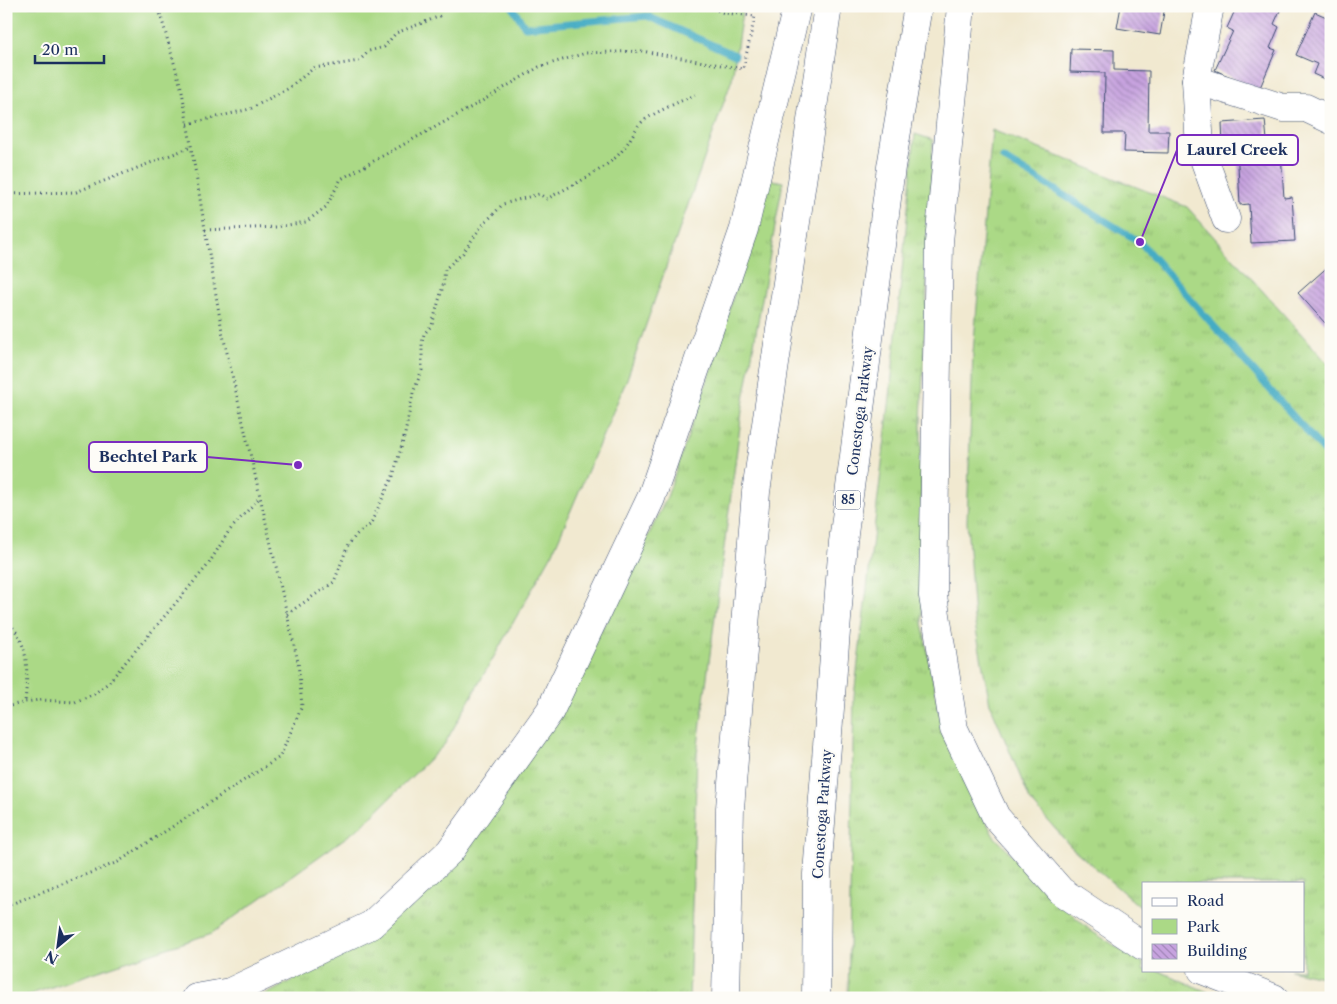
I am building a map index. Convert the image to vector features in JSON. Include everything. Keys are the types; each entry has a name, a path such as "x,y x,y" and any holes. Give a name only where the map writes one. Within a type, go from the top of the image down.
{"main road":[{"path":"196,998 230,992 371,925 450,851 550,711 651,498 744,229 796,6"},
{"path":"726,998 730,808 756,492 828,6"},
{"name":"Conestoga Parkway","path":"816,998 816,874 843,542 891,167 918,6"},
{"path":"961,6 939,242 933,596 954,728 996,817 1061,891 1142,945"},
{"path":"1210,6 1196,80 1200,148 1226,219"},
{"path":"1196,80 1283,108 1306,108 1331,120"},
{"path":"1207,972 1274,998"}],"path":[{"path":"6,906 118,862 280,757 302,706 298,662 222,331 182,91 158,6"},
{"path":"205,230 276,227 306,222 326,206 341,179 538,68 586,53 642,52 743,69 754,16 724,13 708,6"},
{"path":"188,124 250,109 287,89 314,68 358,61 369,51 384,47 396,33 443,15"},
{"path":"287,614 334,582 348,545 370,525 393,476 405,434 413,393 422,370 424,334 432,325 443,286 445,269 462,253 480,228 503,204 539,194 547,199 579,181 611,162 627,145 639,125 670,106 695,95"},
{"path":"6,194 76,192 192,147"},
{"path":"6,707 40,700 75,702 94,694 108,683 208,565 229,531 260,497"},
{"path":"6,620 11,624 25,647 28,672 25,702"}],"green space":[{"path":"6,6 743,6 732,79 627,379 553,552 444,745 359,828 212,933 19,998 6,998"},
{"path":"992,130 1187,207 1331,367 1331,979 1299,972 1304,972 1304,882 1142,882 1142,908 1071,847 1030,800 990,704 974,619 967,522 973,353"},
{"path":"915,134 933,140 921,421 922,623 942,727 993,835 1040,886 1091,931 1142,962 1142,972 1162,972 1221,998 848,998 854,696 890,397"},
{"path":"768,179 783,182 742,411 697,753 689,998 251,998 269,993 373,936 607,621 667,497 716,355"}],"building":[{"path":"1121,6 1165,6 1160,35 1117,28"},
{"path":"1233,6 1282,6 1274,24 1279,27 1270,48 1276,50 1259,90 1215,70 1233,31 1227,28 1236,8"},
{"path":"1315,12 1331,19 1331,82 1313,74 1317,64 1296,55"},
{"path":"1071,49 1114,50 1114,70 1149,71 1148,131 1169,131 1168,153 1124,152 1125,133 1104,133 1105,73 1070,72"},
{"path":"1265,120 1267,140 1280,139 1284,198 1292,197 1295,241 1251,243 1249,204 1240,205 1237,145 1223,146 1222,123"},
{"path":"1331,264 1331,318 1325,323 1298,293"}],"waterway":[{"path":"512,6 525,27 647,16 735,55"},
{"path":"1003,158 1140,242 1331,459"}],"place":[{"name":"Laurel Creek","path":"1140,242"},
{"name":"Bechtel Park","path":"298,465"}]}
